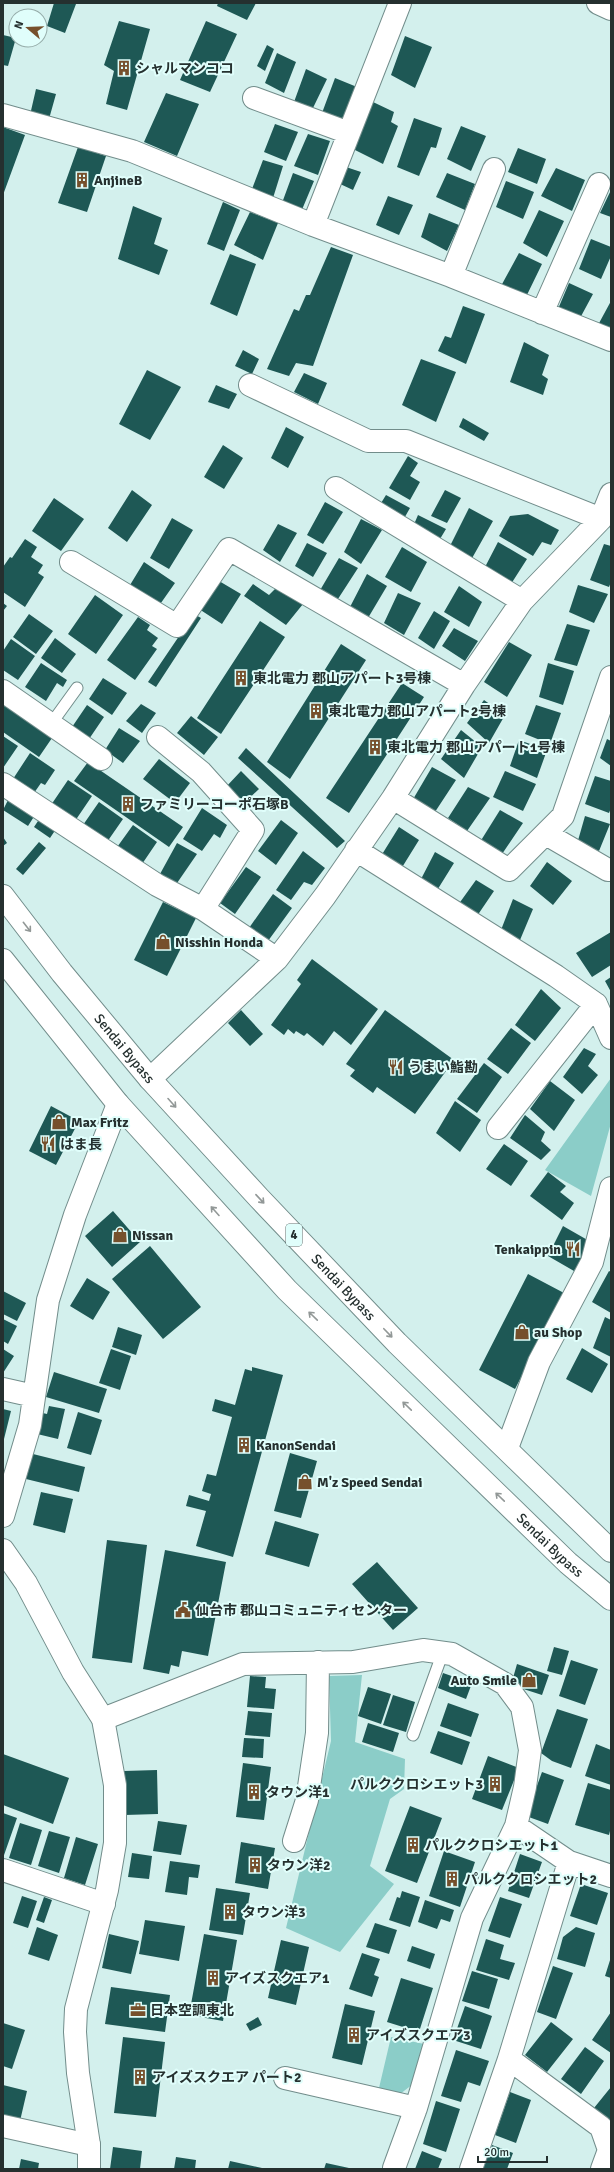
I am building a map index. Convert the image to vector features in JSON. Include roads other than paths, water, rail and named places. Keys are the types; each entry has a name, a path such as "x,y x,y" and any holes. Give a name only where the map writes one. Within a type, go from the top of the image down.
{"main road":[{"path":"313,225 400,3"},
{"path":"598,3 611,9"},
{"path":"254,98 349,133"},
{"path":"3,115 132,151 313,225 451,276 611,340"},
{"path":"451,276 494,169"},
{"path":"542,313 599,184"},
{"path":"250,385 368,440 406,441 601,519"},
{"path":"336,488 522,602"},
{"path":"150,1079 277,959 325,896 393,798 464,685 522,602 601,519 611,494"},
{"path":"72,562 176,626 229,550 464,685"},
{"path":"393,798 509,870 563,816 611,677"},
{"path":"3,691 101,760"},
{"path":"158,737 201,772 253,830 203,909"},
{"path":"3,784 157,885 203,909 277,959"},
{"path":"546,834 608,870 611,870"},
{"path":"356,850 556,976 596,1004 611,1038"},
{"name":"Sendai Bypass","path":"3,896 62,973 150,1079 260,1198 397,1343 611,1550"},
{"name":"Sendai Bypass","path":"3,960 118,1104 287,1290 568,1562 611,1599"},
{"path":"498,1128 596,1004"},
{"path":"3,1516 30,1425 48,1300 75,1215 118,1104"},
{"path":"507,1448 539,1362 592,1262 611,1188"},
{"path":"3,1389 34,1396"},
{"path":"3,1550 26,1583 73,1672 103,1719 115,1785 115,1843 104,1904 82,1982 76,2017 78,2073 89,2145 88,2169"},
{"path":"103,1719 243,1664 360,1661 423,1650 452,1654 505,1684 522,1707 530,1750 525,1787 516,1826 472,1918 416,2108 394,2168"},
{"path":"294,1841 307,1800 317,1733 318,1662"},
{"path":"516,1826 569,1862 611,1876"},
{"path":"471,2169 509,2059 569,1862"},
{"path":"3,1870 104,1904"},
{"path":"509,2059 600,2127 609,2150 602,2169"},
{"path":"285,2078 416,2108"},
{"path":"3,2126 89,2145"}],"lane":[{"path":"51,724 77,688"},
{"path":"413,1736 443,1652"}],"place":[{"name":"シャルマンココ","path":"124,68"},
{"name":"AnjineB","path":"82,180"},
{"name":"東北電力 郡山アパート3号棟","path":"241,678"},
{"name":"東北電力 郡山アパート2号棟","path":"316,711"},
{"name":"東北電力 郡山アパート1号棟","path":"375,747"},
{"name":"ファミリーコーポ石塚B","path":"128,804"},
{"name":"Nisshin Honda","path":"163,942"},
{"name":"うまい鮨勘","path":"396,1067"},
{"name":"Max Fritz","path":"59,1122"},
{"name":"はま長","path":"48,1144"},
{"name":"Nissan","path":"120,1235"},
{"name":"Tenkaippin","path":"573,1249"},
{"name":"au Shop","path":"522,1332"},
{"name":"KanonSendai","path":"244,1445"},
{"name":"M'z Speed Sendai","path":"305,1482"},
{"name":"仙台市 郡山コミュニティセンター","path":"183,1610"},
{"name":"Auto Smile","path":"529,1680"},
{"name":"パルククロシエット3","path":"495,1784"},
{"name":"タウン洋1","path":"254,1792"},
{"name":"パルククロシエット1","path":"413,1845"},
{"name":"タウン洋2","path":"255,1865"},
{"name":"パルククロシエット2","path":"452,1879"},
{"name":"タウン洋3","path":"230,1912"},
{"name":"アイズスクエア1","path":"213,1978"},
{"name":"日本空調東北","path":"138,2010"},
{"name":"アイズスクエア3","path":"354,2035"},
{"name":"アイズスクエア パート2","path":"140,2077"}]}
